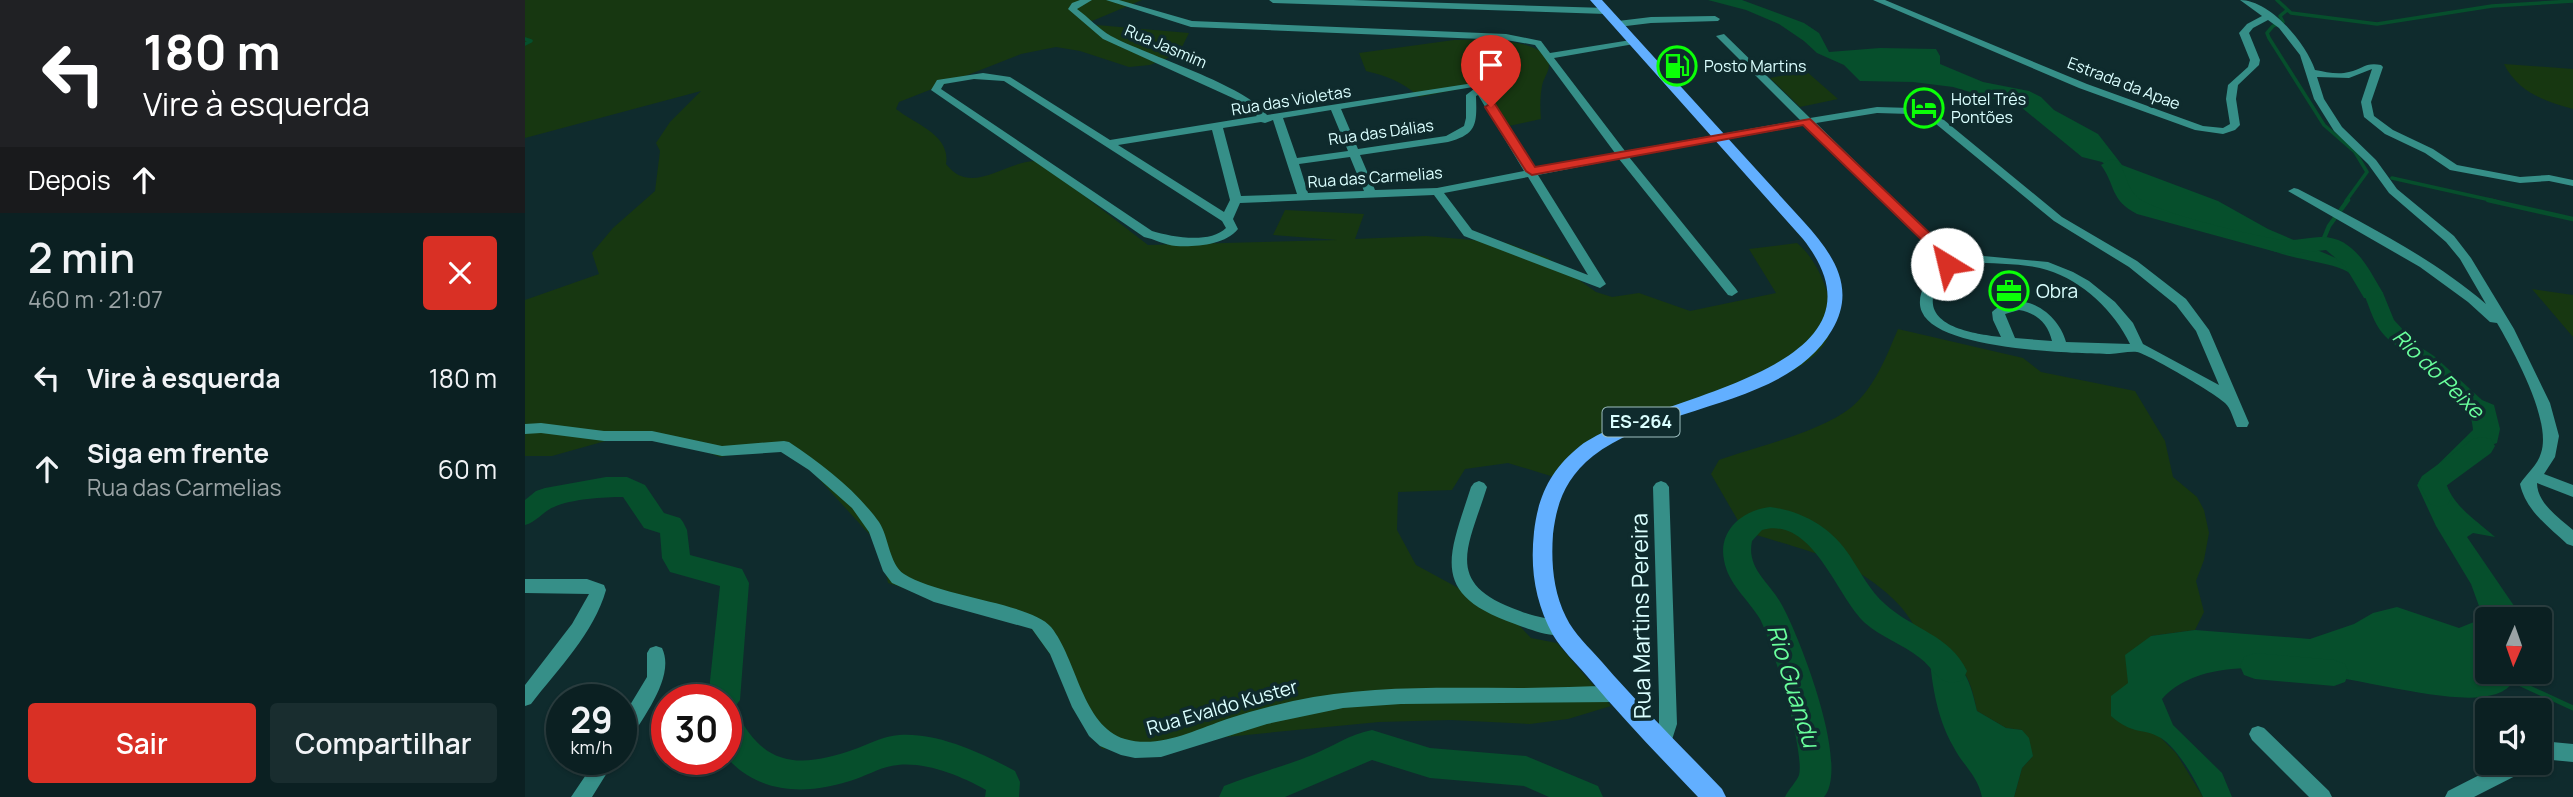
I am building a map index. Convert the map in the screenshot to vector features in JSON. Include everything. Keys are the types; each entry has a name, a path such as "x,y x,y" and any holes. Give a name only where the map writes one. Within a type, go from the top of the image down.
{"main road":[{"name":"ES-264","path":"1596,0 1721,136 1822,256 1834,280 1836,292 1833,312 1816,344 1794,363 1741,387 1617,432 1589,450 1565,472 1547,508 1540,569 1543,589 1561,629 1614,694 1714,797"}],"street":[{"name":"Rua Jasmim","path":"1088,0 1072,9 1106,37 1239,97 1259,111 1265,120"},
{"path":"1109,0 1191,24 1523,38 1538,43 1621,154 1732,292"},
{"path":"1273,0 1544,5 1606,11"},
{"name":"Estrada da Apae","path":"1877,0 1905,14 1938,24 2099,92 2199,128 2216,131 2230,130 2235,125 2232,89 2238,79 2251,71 2255,60 2243,33 2250,26 2274,21"},
{"path":"2244,0 2274,21 2305,55 2319,99 2338,128 2372,162 2393,191 2458,247 2507,329 2543,403 2552,436 2548,457 2532,476 2528,484 2529,491 2545,513 2573,540"},
{"path":"1618,24 1651,20 1715,19"},
{"path":"1721,36 1933,244 1971,258 2048,266 2069,275 2085,284 2110,305 2128,326 2138,347"},
{"path":"1548,55 1634,41"},
{"path":"2312,73 2349,76 2357,75 2371,65 2378,67 2366,102 2369,117 2389,132 2429,151 2455,168 2520,180 2549,178 2573,183"},
{"path":"958,78 1002,78 1110,143 1227,219 1232,229 1217,239 1176,242 1158,239 936,90 937,86 940,82 958,78"},
{"name":"Rua das Violetas","path":"1110,143 1478,87"},
{"path":"1437,191 1468,233 1599,284 1478,87"},
{"name":"Rua das Dálias","path":"1293,162 1448,139 1464,133 1471,122 1471,95 1478,87"},
{"path":"1336,108 1371,195"},
{"name":"Rua das Carmelias","path":"1236,200 1437,191 1806,121 1895,108 1924,114 1940,122 2058,219 2133,264 2181,302 2202,330 2242,423"},
{"path":"1277,118 1304,197"},
{"path":"1217,127 1236,200 1227,219"},
{"path":"2294,191 2451,282 2507,329"},
{"path":"1933,244 1940,267"},
{"path":"1971,258 1940,267 1926,292 1926,307 1932,318 1950,332 2010,342 2060,346 2138,347 2200,379 2231,400"},
{"path":"2010,342 1999,320 1999,312 2023,308 2042,312 2050,319 2060,346"},
{"name":"Rua Evaldo Kuster","path":"525,429 541,428 604,436 652,436 722,451 784,446 796,452 857,504 876,530 891,571 898,578 934,595 1037,623 1045,630 1095,730 1108,740 1132,750 1160,750 1181,745 1252,720 1322,701 1424,694 1614,694"},
{"path":"2532,476 2573,491"},
{"path":"1479,487 1457,564 1465,586 1498,610 1518,619 1561,629"},
{"name":"Rua Martins Pereira","path":"1661,487 1668,699 1668,724 1662,743"},
{"path":"525,586 587,586 598,590 595,602 583,621 528,689"},
{"path":"637,710 656,678 656,653"},
{"path":"2258,734 2322,797"},
{"path":"2552,751 2573,752"},
{"path":"581,797 596,775"},
{"path":"2455,797 2498,775"}],"shaded area":[{"path":"525,0 1142,0 1085,24 1189,33 1181,49 1170,57 1150,65 1129,67 1080,51 1056,47 1021,54 899,102 896,109 937,138 943,145 946,164 956,174 967,178 978,177 1014,165 1039,161 1148,245 1337,240 1273,235 1285,210 1364,214 1355,239 1426,236 1507,243 1548,258 1596,292 1612,297 1639,293 1690,311 1776,293 1749,249 1797,243 1813,261 1824,283 1829,298 1832,326 1822,348 1802,365 1746,389 1665,413 1554,477 1508,463 1465,469 1452,490 1398,492 1397,530 1416,565 1510,616 1531,638 1557,643 1611,706 1568,719 1530,724 1451,720 1379,722 1102,749 1059,667 1031,628 888,583 880,546 809,468 786,450 762,449 720,457 670,438 609,440 552,456 525,456 525,300 599,274 592,253 613,228 655,191 660,151 656,143 670,122 701,91 525,138"},
{"path":"1454,40 1492,40 1523,44 1545,56 1549,65 1541,90 1541,119 1509,126 1480,85 1419,97 1394,80 1366,71 1359,53"},
{"path":"2504,64 2573,69 2573,109 2533,94 2517,82"},
{"path":"1806,71 1838,99 1800,107 1770,78"},
{"path":"2532,289 2573,295 2573,337"},
{"path":"1898,329 2023,358 2041,372 2135,391 2165,441 2173,477 2197,497 2204,510 2209,533 2204,560 2196,581 2204,612 2195,630 2151,636 2161,738 2176,753 2203,797 2014,797 2022,768 2033,756 2022,730 2006,728 1977,711 1963,670 1952,659 1929,646 1901,607 1884,590 1866,577 1828,558 1744,531 1711,474 1719,460 1810,430 1842,414 1869,388"}],"water":[{"path":"1708,0 1742,0 1804,23 1819,33 1829,52 1880,48 1936,49 1940,64 1983,82 2029,91 2041,97 2054,110 2098,134 2122,165 2218,201 2268,229 2364,270 2383,293 2394,320 2417,345 2434,356 2482,400 2494,405 2500,429 2497,443 2477,450 2472,462 2452,465 2445,471 2446,481 2449,491 2462,508 2495,537 2473,533 2467,537 2515,607 2479,607 2471,584 2436,526 2417,485 2473,430 2470,415 2452,389 2385,336 2360,286 2348,272 2327,264 2282,254 2137,201 2120,192 2115,186 2116,172 2102,162 2082,157 2021,107 1953,87 1913,82 1860,81 1844,65 1817,53 1779,24 1746,10"},
{"path":"2397,607 2459,628 2474,622 2475,619 2475,684 2509,684 2491,695 2453,697 2297,671 2244,668 2198,676 2162,699 2173,725 2222,773 2232,797 2203,797 2174,749 2161,738 2132,729 2111,716 2111,696 2128,683 2125,655 2151,636 2195,630 2310,639 2354,624 2373,613"},
{"path":"1929,646 1963,671 1971,687 1977,711 2006,728 2022,730 2029,738 2033,756 2022,768 2014,797 1982,797 1977,782 1957,753 1938,710"}],"waterway":[{"path":"2277,0 2291,13 2377,24 2492,6 2573,1"},
{"path":"2286,11 2280,16 2283,22 2273,26 2267,33 2269,38 2324,125 2355,152 2367,172 2346,201"},
{"path":"525,39 531,41 525,44"},
{"name":"Rio do Peixe","path":"2111,165 2125,196 2135,205 2154,214 2276,246 2331,244 2353,261 2372,293"},
{"path":"2392,178 2495,201"},
{"path":"2322,243 2329,226 2348,200"},
{"path":"2488,200 2573,219"},
{"name":"Rio do Peixe","path":"2439,497 2431,483 2482,446"},
{"name":"Rio Guandu","path":"525,515 545,498 606,487 627,487 636,492 654,521 670,526 673,530 676,558 680,564 732,577 735,583 726,684"},
{"name":"Rio Guandu","path":"1802,797 1816,781 1812,741 1801,695 1787,650 1771,612 1745,578 1738,563 1738,541 1752,522 1770,517 1780,519 1816,536 1833,553 1873,612 1893,627 1923,643 1952,671"},
{"name":"Rio do Peixe","path":"2255,666 2334,673"},
{"path":"2521,684 2573,708"},
{"name":"Rio Guandu","path":"1236,797 1260,791 1326,765 1361,747 1372,745 1430,763 1526,771 1586,797"},
{"name":"Rio Guandu","path":"742,751 763,768 793,775 825,772 886,752 921,751 951,759 993,776 1003,782 1002,797"}],"place":[{"name":"Posto Martins","path":"1677,66"},
{"name":"Hotel Três Pontões","path":"1924,108"},
{"name":"Obra","path":"2009,291"}],"route":[{"path":"1491,107 1532,171 1806,121 1933,244 1940,267 1947,264"}]}
